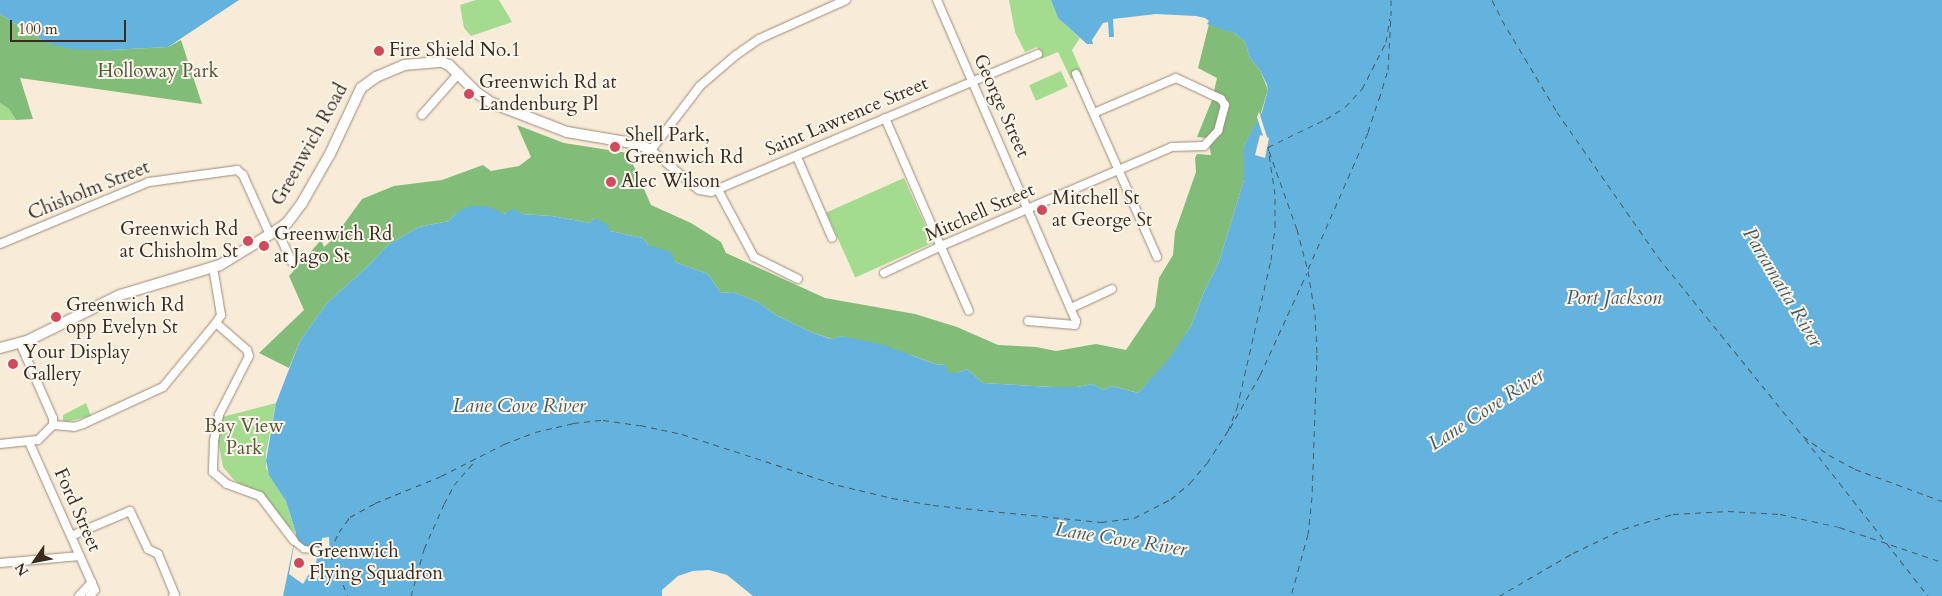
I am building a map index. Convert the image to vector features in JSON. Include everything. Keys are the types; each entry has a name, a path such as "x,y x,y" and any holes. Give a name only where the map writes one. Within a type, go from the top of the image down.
{"street":[{"path":"798,279 754,257 718,190 711,192 699,190 651,150 700,86 736,55 759,38 846,0"},
{"name":"George Street","path":"937,0 1071,308"},
{"name":"Saint Lawrence Street","path":"718,190 1038,54"},
{"name":"Greenwich Road","path":"0,348 20,343 120,295 231,260 274,233 287,223 302,203 330,154 357,95 368,82 404,64 425,61 442,62 459,73 474,90 492,103 567,132 638,144 651,150"},
{"path":"422,115 459,73"},
{"path":"1076,74 1157,257"},
{"name":"Mitchell Street","path":"884,273 941,246 1175,146 1202,147 1218,131 1224,114 1225,104 1222,99 1180,78 1170,79 1094,113"},
{"path":"885,118 969,311"},
{"path":"797,157 832,238"},
{"name":"Chisholm Street","path":"0,244 149,182 237,170 243,175 274,233"},
{"path":"274,233 292,262"},
{"path":"53,425 74,427 83,424 163,387 221,315 213,267"},
{"path":"1028,321 1075,325 1071,308 1112,289"},
{"path":"216,323 247,350 248,356 219,415 214,441 213,472 227,484 260,496 294,542 304,549 330,552"},
{"path":"0,444 29,442 44,435 53,425 53,418 20,343"},
{"name":"Ford Street","path":"29,442 92,582 93,593"},
{"path":"71,536 130,511 148,549 158,554 175,595 173,596"},
{"path":"0,563 80,556"},
{"path":"79,596 92,582"}],"green space":[{"path":"476,0 499,0 512,22 471,36 464,28 460,5"},
{"path":"1009,0 1051,0 1058,18 1080,38 1072,50 1083,75 1071,79 1058,52 1041,59 1037,47 1025,52 1015,32"},
{"name":"Holloway Park","path":"0,14 47,43 109,50 168,47 181,40 202,104 20,78 33,119 16,120 9,109 0,103"},
{"path":"1209,24 1236,34 1245,42 1250,58 1260,70 1268,90 1259,119 1244,146 1244,180 1219,262 1204,292 1191,326 1170,359 1138,393 1112,386 1103,390 1093,384 1077,387 1052,387 983,383 967,369 957,373 947,373 946,365 935,364 914,356 842,336 832,339 811,332 776,315 758,302 733,292 721,293 708,274 675,262 648,245 643,238 610,231 594,218 590,223 552,216 521,214 456,213 449,221 419,227 388,245 327,303 300,341 289,368 259,353 304,310 289,276 321,240 324,247 333,239 362,199 394,186 442,180 483,165 491,171 519,166 531,157 517,125 564,143 628,153 651,205 691,223 721,242 726,253 825,298 915,314 957,327 998,345 1036,347 1056,351 1096,344 1126,350 1155,307 1159,278 1173,255 1175,232 1196,172 1195,158 1197,154 1211,155 1208,138 1197,137 1212,100 1217,78 1198,68"},
{"path":"1061,71 1068,87 1036,101 1029,85"},
{"path":"0,103 9,109 16,120 0,120"},
{"path":"904,178 933,243 855,277 826,213"},
{"path":"86,403 91,416 66,422 63,420 63,415"},
{"name":"Bay View Park","path":"276,403 266,453 266,468 286,501 296,533 279,519 262,500 233,479 223,467 218,440 222,417"}],"water":[{"path":"0,0 239,0 168,47 109,50 71,49 47,43 0,14"},
{"name":"Port Jackson","path":"1051,0 1942,0 1942,596 753,596 727,575 709,570 693,571 678,576 662,590 662,596 283,596 296,533 286,501 269,475 266,461 276,403 300,341 327,303 388,245 419,227 449,221 456,213 470,206 488,206 505,214 515,208 521,214 552,216 590,223 594,218 607,224 610,231 643,238 648,245 671,252 675,262 708,274 721,293 733,292 758,302 776,315 811,332 831,339 842,336 884,345 935,364 946,365 948,373 957,373 967,369 983,383 1052,387 1077,387 1093,384 1103,390 1112,386 1138,393 1169,359 1191,326 1204,292 1219,262 1244,180 1244,146 1262,112 1268,90 1267,85 1260,70 1250,58 1245,42 1236,34 1207,24 1209,21 1205,18 1156,14 1113,19 1114,37 1109,37 1108,22 1103,23 1092,40 1093,44 1087,44 1058,18"}],"pier":[{"path":"1259,112 1267,137 1269,138 1265,158 1255,155 1260,135 1263,136 1257,117"},
{"path":"329,537 330,557 317,557 313,567 321,573 317,579 309,574 303,584 289,574 294,545 319,549 322,538"}],"ferry route":[{"path":"1391,0 1391,14"},
{"path":"1492,0 1557,112 1658,257 1803,436 1829,455 1855,469 1942,501"},
{"path":"1308,269 1368,132 1379,99 1388,70 1391,14"},
{"path":"1268,147 1326,119 1345,107 1362,89 1386,42 1390,18"},
{"path":"330,551 339,532 350,517 375,503 441,476 504,444 535,432 573,423 603,420 640,425 682,434 838,485 892,498 933,505 1101,522 1134,518 1171,499 1190,483 1207,463 1228,431 1237,408 1271,260 1275,226 1275,194 1268,147"},
{"path":"1269,151 1297,229 1308,271 1315,314 1317,354 1312,497 1308,534 1291,596"},
{"path":"1230,428 1260,375 1307,273"},
{"path":"1805,439 1928,596"},
{"path":"411,596 424,549 444,504 454,485 476,460"},
{"path":"1499,596 1573,553 1623,529 1673,514 1728,511 1780,514 1839,527 1942,562"},
{"path":"330,554 348,596"}],"place":[{"name":"Fire Shield No.1","path":"379,51"},
{"name":"Greenwich Rd at Landenburg Pl","path":"469,94"},
{"name":"Shell Park, Greenwich Rd","path":"615,147"},
{"name":"Alec Wilson","path":"611,182"},
{"name":"Mitchell St at George St","path":"1042,210"},
{"name":"Greenwich Rd at Chisholm St","path":"248,241"},
{"name":"Greenwich Rd at Jago St","path":"264,246"},
{"name":"Greenwich Rd opp Evelyn St","path":"56,317"},
{"name":"Your Display Gallery","path":"13,364"},
{"name":"Greenwich Flying Squadron","path":"299,563"}],"water label":[{"name":"Parramatta River","path":"1783,287"},
{"name":"Lane Cove River","path":"519,405"},
{"name":"Lane Cove River","path":"1486,409"},
{"name":"Lane Cove River","path":"1121,539"}]}
